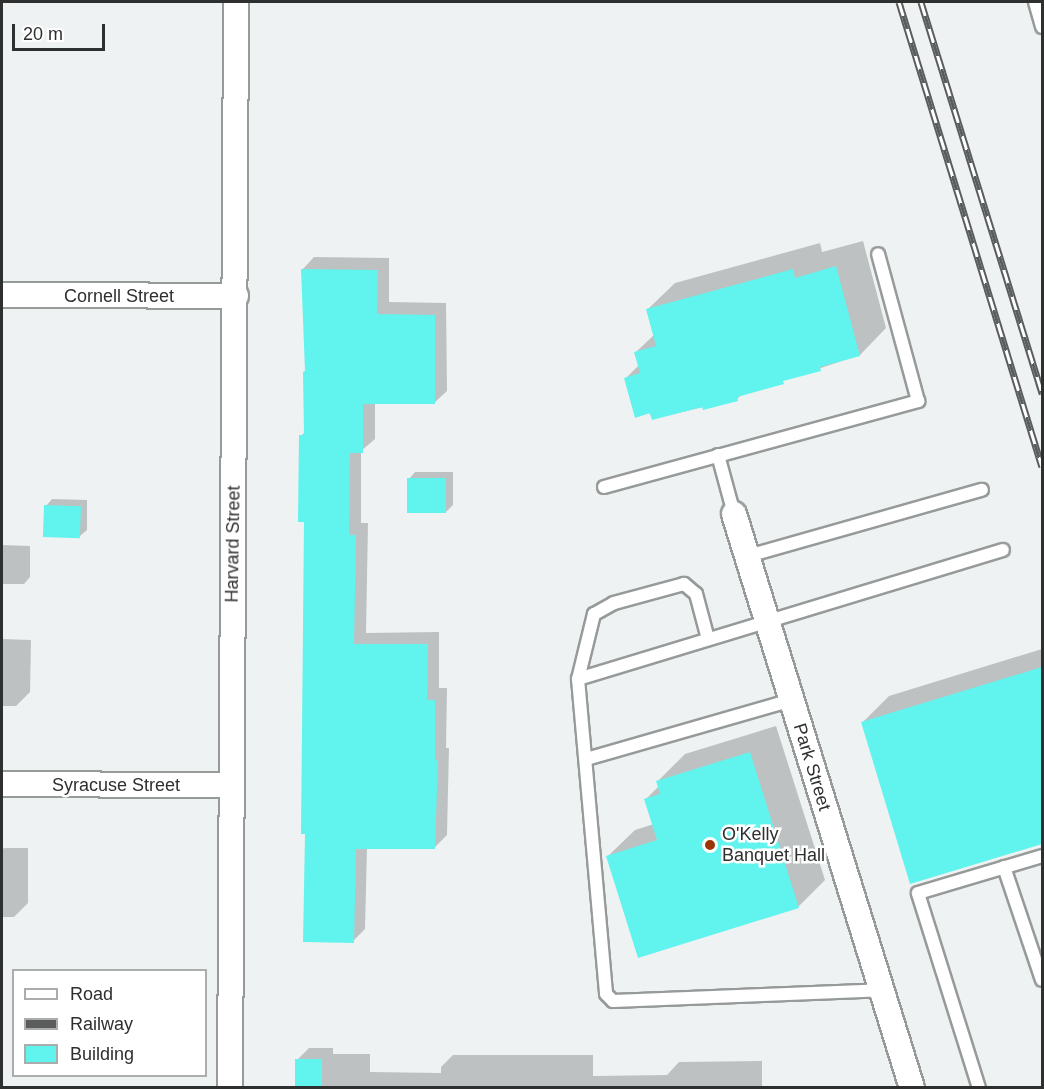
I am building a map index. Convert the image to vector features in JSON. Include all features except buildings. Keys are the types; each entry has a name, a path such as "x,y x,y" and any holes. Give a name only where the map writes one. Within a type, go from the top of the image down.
{"street":[{"name":"Harvard Street","path":"230,1088 236,2"},
{"name":"Cornell Street","path":"2,295 236,296"},
{"name":"Park Street","path":"734,514 912,1088"},
{"name":"Syracuse Street","path":"2,784 231,785"}],"lane":[{"path":"1035,2 1042,27"},
{"path":"604,487 918,401 878,254"},
{"path":"718,455 734,514"},
{"path":"748,556 982,490"},
{"path":"578,679 1003,550"},
{"path":"708,639 696,594 684,584 603,606 594,614 578,679 606,994 613,1001 882,990"},
{"path":"586,759 792,700"},
{"path":"979,1088 918,893 1042,856"},
{"path":"1004,867 1042,980"}],"railway":[{"path":"899,2 1042,467"},
{"path":"921,2 1042,394"}],"place":[{"name":"O'Kelly Banquet Hall","path":"710,845"}]}
